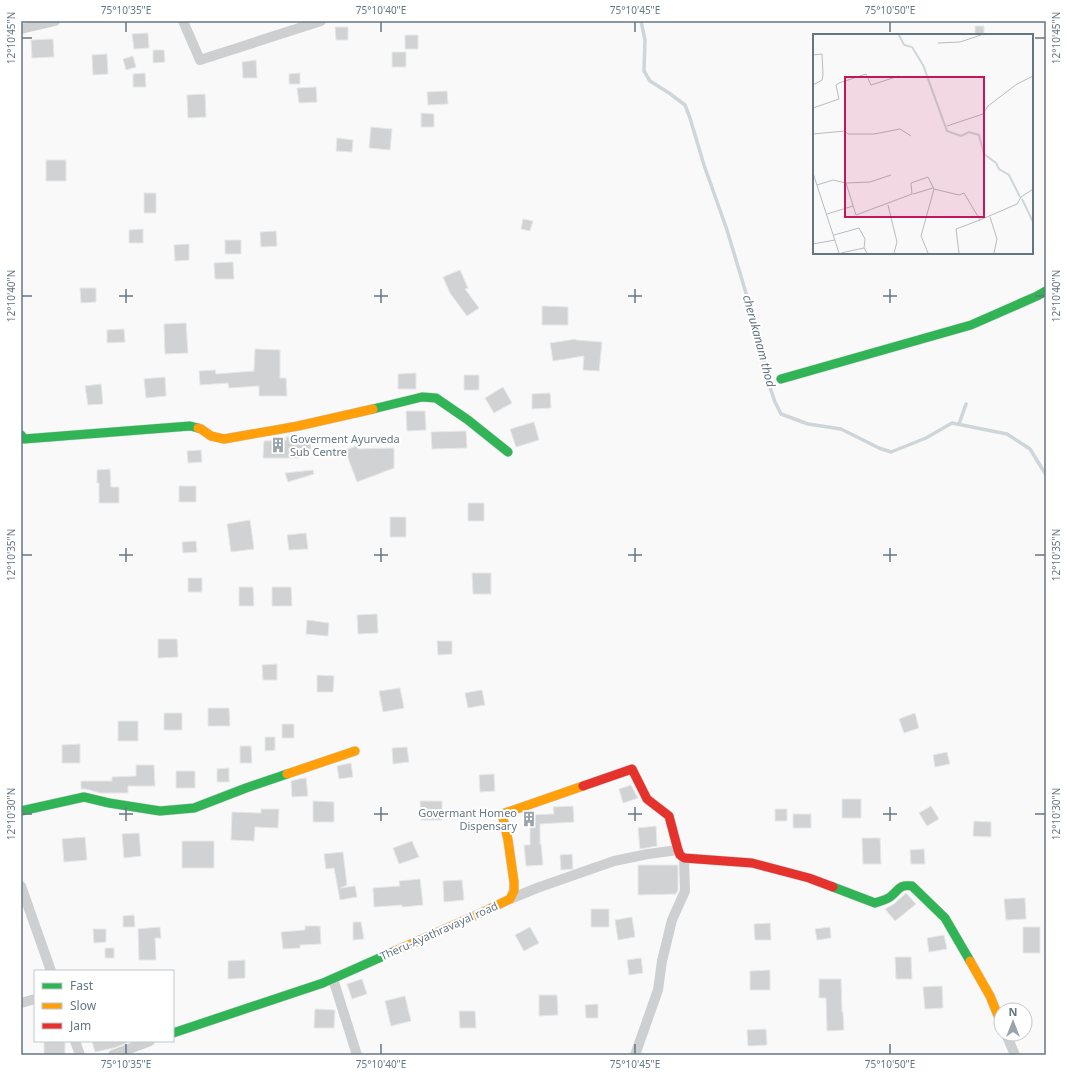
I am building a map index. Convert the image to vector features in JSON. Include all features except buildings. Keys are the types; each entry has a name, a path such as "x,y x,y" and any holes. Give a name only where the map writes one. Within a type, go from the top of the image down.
{"street":[{"path":"21,29 55,21"},
{"path":"183,21 200,60 321,21"},
{"path":"781,379 971,325 1038,296 1046,291"},
{"path":"21,435 24,439 190,426 201,429 211,436 224,439 298,426 422,397 436,398 468,420 508,452"},
{"path":"21,811 84,797 109,803 160,811 194,808 246,788 355,751"},
{"name":"Theru-Ayathravayal road","path":"174,1033 324,983 510,899 514,890 514,882 508,840 502,814 632,769 647,799 669,816 681,854"},
{"path":"510,899 536,888 614,861 648,854 681,854 752,863 809,878 875,903 889,898 899,888 906,885 912,886 944,918 993,1003"},
{"path":"635,1055 658,990 662,961 672,920 684,891 681,854"},
{"path":"21,886 51,970"},
{"path":"333,978 356,1055"},
{"path":"21,1003 34,999"},
{"path":"75,1042 80,1055"},
{"path":"113,1055 147,1042"},
{"path":"1009,1042 1015,1055"}],"waterway":[{"name":"cherukanam thod","path":"641,21 645,40 644,71 650,81 685,105 727,230 752,313 764,360 767,379 781,414 808,424 841,429 879,448 891,452 926,438 952,423 1007,434 1030,449 1046,475"},
{"path":"959,424 966,404"}],"traffic: fast":[{"path":"781,379 971,325 1046,291"},
{"path":"373,409 422,397 436,398 468,420 508,452"},
{"path":"21,435 24,439 190,426 198,428"},
{"path":"21,811 84,797 109,803 160,811 194,808 287,774"},
{"path":"833,887 875,903 885,900 904,886 912,886 945,918 970,961"},
{"path":"174,1033 323,983 395,951"}],"traffic: slow":[{"path":"198,428 211,436 224,439 298,426 373,409"},
{"path":"287,774 355,751"},
{"path":"395,951 510,899 514,891 514,882 508,840 502,814 583,786"},
{"path":"970,961 993,1003"}],"traffic: jam":[{"path":"583,786 632,769 647,799 669,816 678,850 680,855 684,858 752,863 809,878 833,887"}],"place":[{"name":"Goverment Ayurveda Sub Centre","path":"278,445"},
{"name":"Govermant Homeo Dispensary","path":"529,819"}]}
